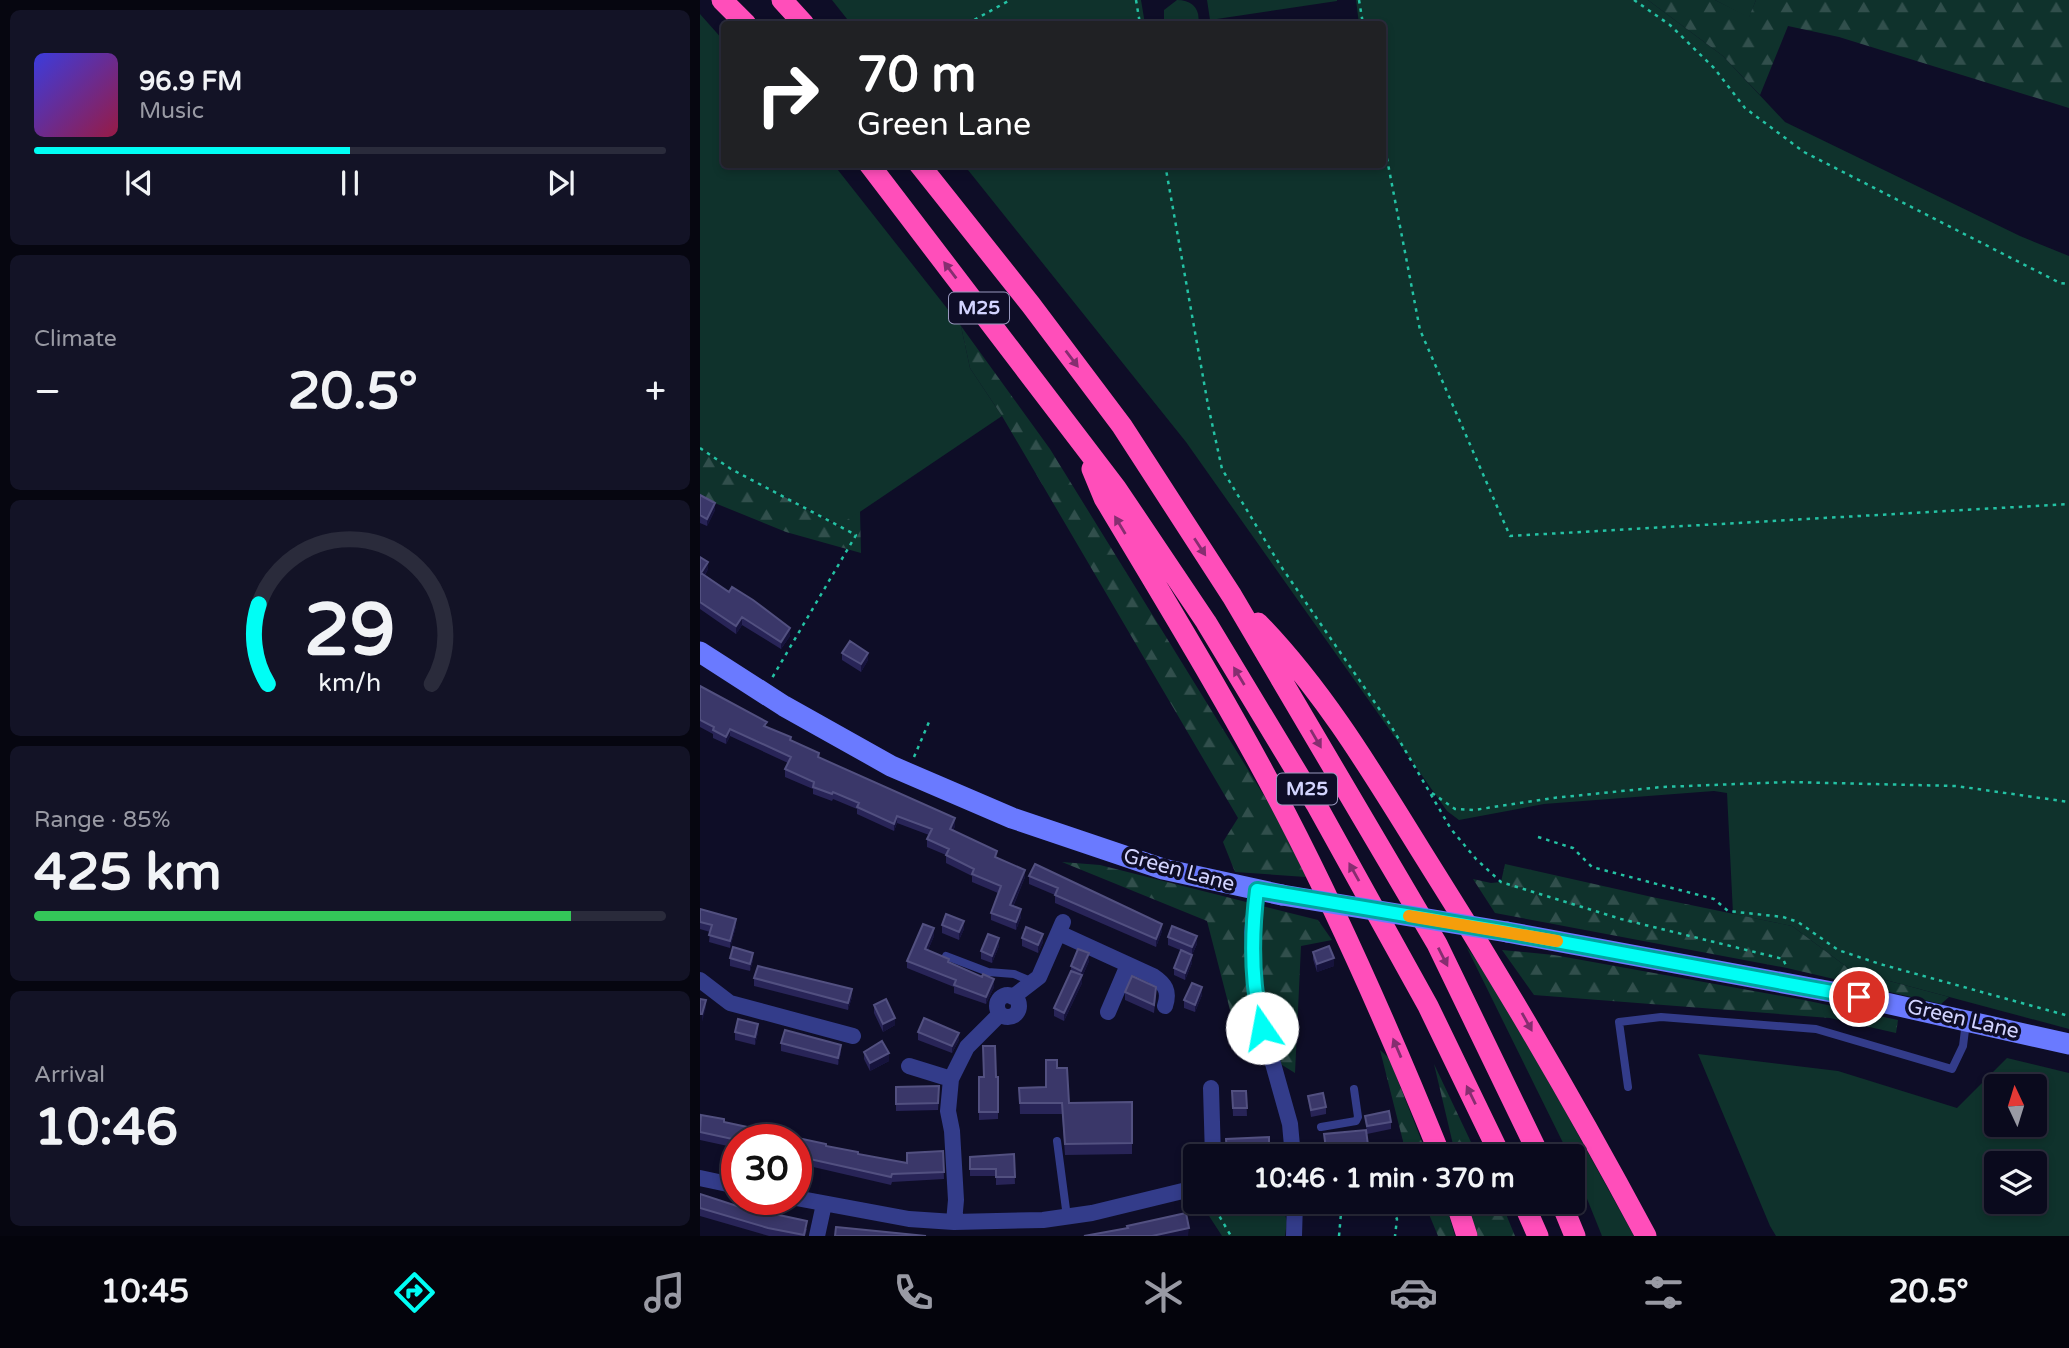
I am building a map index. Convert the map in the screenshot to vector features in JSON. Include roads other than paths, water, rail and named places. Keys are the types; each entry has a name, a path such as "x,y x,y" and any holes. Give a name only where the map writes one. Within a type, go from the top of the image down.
{"highway":[{"path":"722,0 743,21"},
{"path":"782,0 801,21"},
{"name":"M25","path":"872,168 1116,488 1206,622 1316,804 1428,1006 1495,1144"},
{"name":"M25","path":"922,168 1031,304 1122,426 1232,596 1437,944 1534,1144"},
{"name":"M25","path":"1081,441 1104,498 1205,668 1321,883 1396,1045 1436,1144"},
{"name":"M25","path":"1232,596 1277,643 1354,744 1522,1013 1646,1236"},
{"path":"1460,1214 1467,1236"},
{"path":"1528,1214 1538,1236"},
{"path":"1566,1214 1574,1236"}],"street":[{"name":"Green Lane","path":"700,652 784,706 899,773 1012,818 1163,869 1282,895 1507,932 1790,985 1966,1019 2069,1044"},
{"path":"1257,890 1252,932 1256,1003 1290,1124 1292,1144"},
{"path":"954,1222 956,1200 953,1131 948,1111 951,1079 967,1047 1000,1014 997,1004 999,999 1009,995 1013,997 1039,977 1061,927 1164,983 1168,997 1165,1006"},
{"path":"1108,1012 1128,965"},
{"path":"700,980 730,1003 853,1036"},
{"path":"909,1066 951,1079"},
{"path":"1210,1144 1205,1117 1211,1088"},
{"path":"700,1178 721,1183"},
{"path":"812,1201 909,1219 954,1222 1043,1220 1183,1191"},
{"path":"817,1236 824,1204"},
{"path":"1294,1236 1295,1214"}],"lane":[{"path":"946,956 988,972 1014,974 1034,983"},
{"path":"1628,1087 1619,1022 1661,1017 1816,1030 1952,1069 1964,1046 1966,1019"},
{"path":"1321,1127 1356,1121 1358,1117 1354,1089"},
{"path":"1057,1141 1067,1217"}]}
